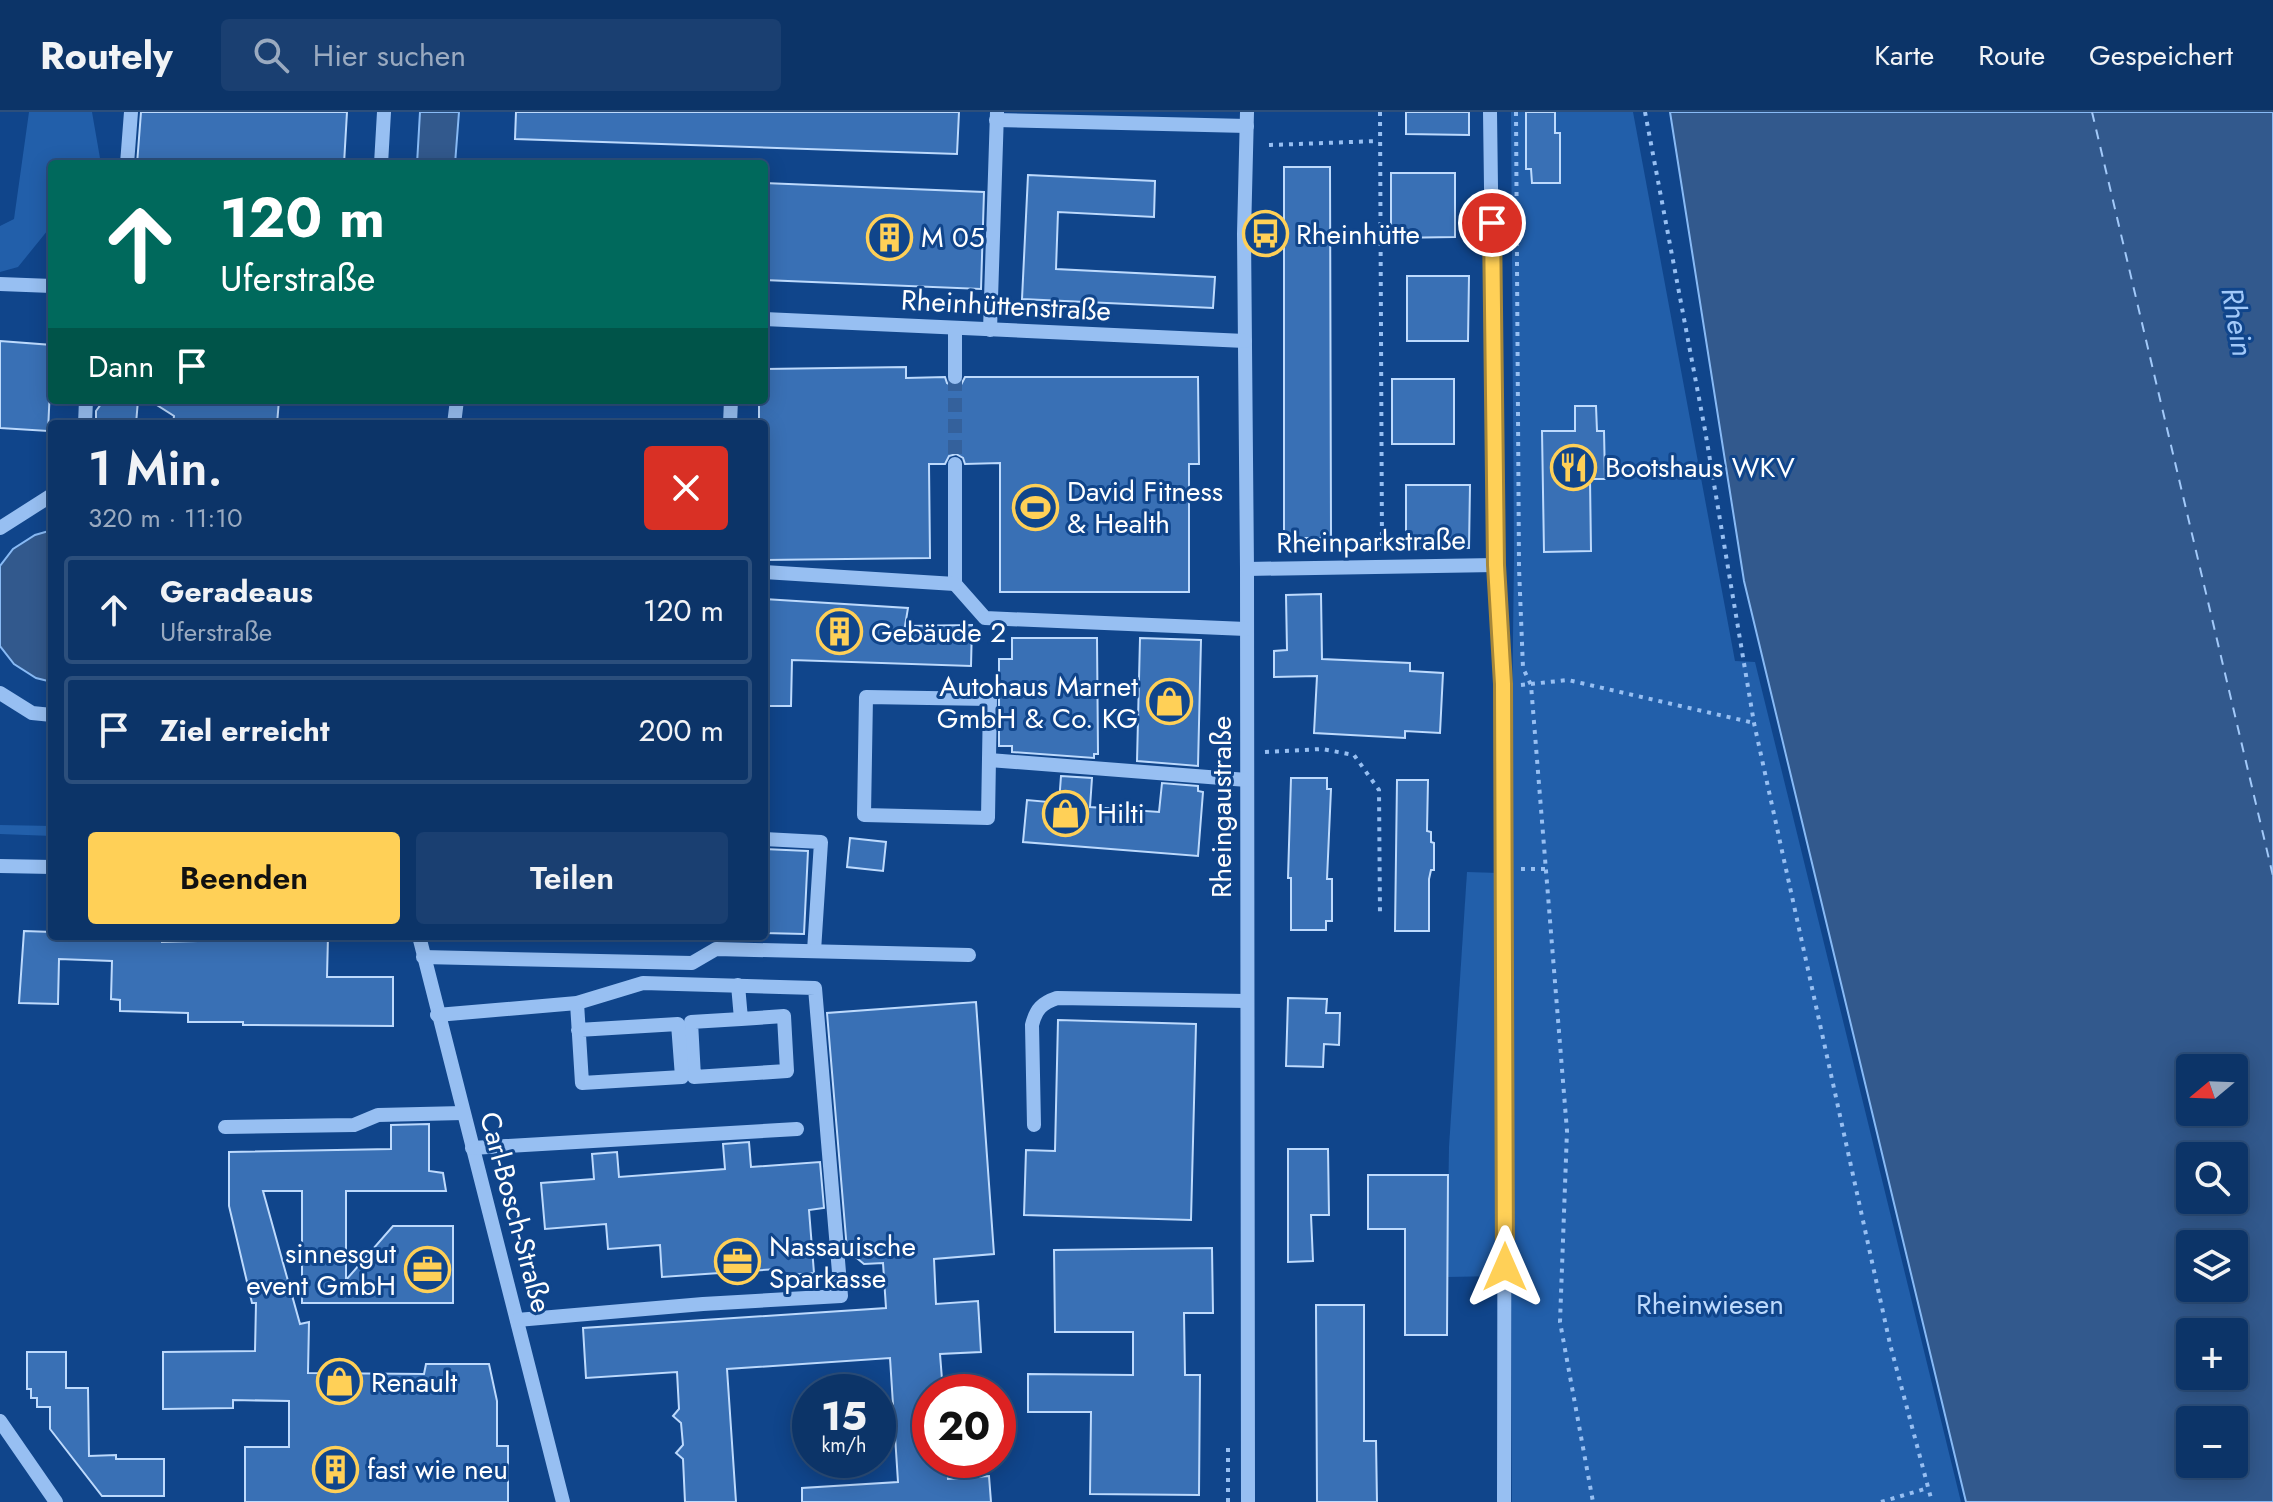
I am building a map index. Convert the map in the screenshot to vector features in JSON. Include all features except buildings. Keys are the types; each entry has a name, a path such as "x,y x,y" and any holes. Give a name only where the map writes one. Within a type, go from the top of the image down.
{"street":[{"path":"127,160 131,112"},
{"path":"381,160 384,112"},
{"path":"1490,112 1496,565 1503,684 1505,870 1504,1502"},
{"path":"990,330 996,116 1247,119"},
{"name":"Rheingaustraße","path":"1247,119 1248,1502"},
{"path":"0,284 48,286"},
{"name":"Rheinhüttenstraße","path":"768,319 1245,341"},
{"path":"955,328 955,377"},
{"path":"955,464 955,584 985,618 1246,629"},
{"path":"0,528 48,498"},
{"name":"Rheinparkstraße","path":"1247,569 1496,565"},
{"path":"768,572 955,584"},
{"path":"0,693 32,713 48,715"},
{"path":"866,697 990,699 989,760 988,818 864,815 866,697"},
{"path":"989,760 1247,780"},
{"path":"768,839 821,842 814,951"},
{"path":"0,866 48,867"},
{"name":"Carl-Bosch-Straße","path":"420,940 563,1502"},
{"path":"423,957 692,963 716,949 969,955"},
{"path":"437,1015 577,1003 643,983 815,988 841,1296 517,1320"},
{"path":"738,985 741,1019"},
{"path":"1034,1125 1032,1025 1035,1012 1044,1002 1057,998 1247,1001"},
{"path":"577,1003 578,1030 582,1083 682,1077 678,1024 578,1030"},
{"path":"784,1016 787,1071 694,1077 691,1022 741,1019 784,1016"},
{"path":"225,1127 354,1125 378,1115 463,1113"},
{"path":"472,1148 797,1129"},
{"path":"0,1421 56,1502"}],"path":[{"path":"1380,112 1382,568"},
{"path":"1516,112 1519,568 1523,668 1531,685 1567,1131 1560,1322 1593,1502"},
{"path":"1645,112 1705,430 1754,723 1890,1344 1932,1502"},
{"path":"1269,145 1379,141"},
{"path":"1531,685 1568,680 1754,723"},
{"path":"1265,752 1322,749 1354,755 1372,777 1379,790 1380,916"},
{"path":"1505,870 1547,869"},
{"path":"1881,1502 1929,1488"}],"green space":[{"path":"29,112 92,112 100,160 48,160 48,230 18,267 0,272 0,226 14,219"},
{"name":"Rheinwiesen","path":"1511,112 1633,112 1735,661 1755,662 1961,1502 1512,1502 1510,877 1514,557"},
{"path":"0,825 48,826 48,836 0,834"},
{"path":"1467,872 1499,873 1498,1276 1447,1277 1449,1147"}],"water":[{"path":"420,112 459,112 455,160 417,160"},
{"name":"Rhein","path":"1670,112 2273,112 2273,1502 1966,1502 1744,581"},
{"path":"48,531 48,681 36,678 14,664 0,646 0,566 13,549 35,535"}],"ferry route":[{"path":"2092,112 2273,876"}],"tunnel":[{"path":"955,377 955,464"}],"place":[{"name":"Rheinhütte","path":"1265,234"},
{"name":"M 05","path":"890,237"},
{"name":"Bootshaus WKV","path":"1574,467"},
{"name":"David Fitness & Health","path":"1036,507"},
{"name":"Gebäude 2","path":"840,632"},
{"name":"Autohaus Marnet GmbH & Co. KG","path":"1169,702"},
{"name":"Hilti","path":"1066,813"},
{"name":"Nassauische Sparkasse","path":"738,1262"},
{"name":"sinnesgut event GmbH","path":"427,1269"},
{"name":"Renault","path":"340,1382"},
{"name":"fast wie neu","path":"336,1469"}],"route":[{"path":"1492,223 1496,565 1503,684 1505,1267"}]}
